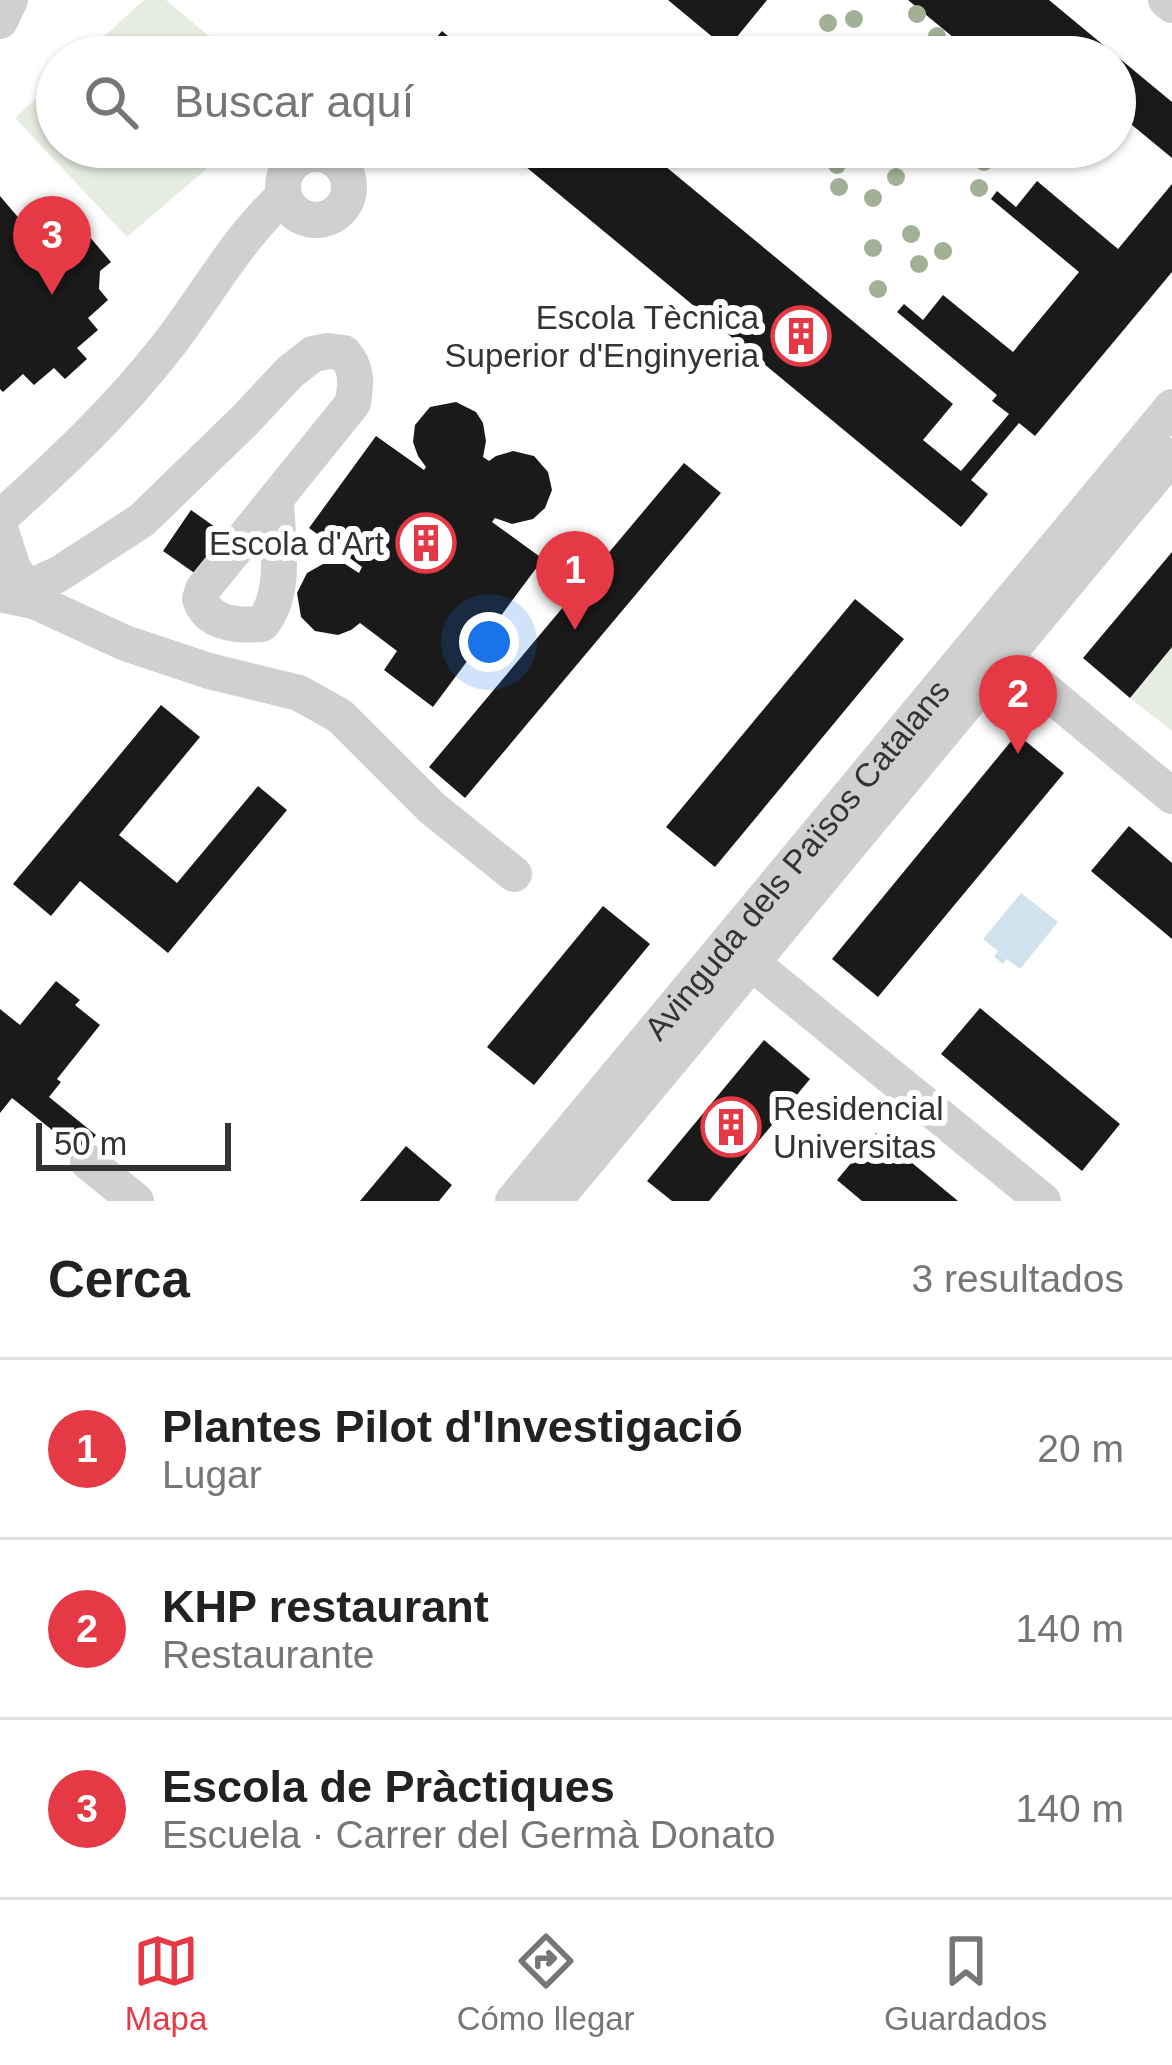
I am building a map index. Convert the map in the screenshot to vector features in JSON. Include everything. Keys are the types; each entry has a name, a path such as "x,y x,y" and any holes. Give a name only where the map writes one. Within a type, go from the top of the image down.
{"street":[{"path":"0,21 10,0"},
{"path":"0,518 124,400 262,215 284,196"},
{"path":"20,595 142,520 313,354 344,353 353,364 356,380 353,403 276,500"},
{"name":"Avinguda dels Països Catalans","path":"513,1201 1172,407"},
{"name":"Avinguda dels Països Catalans","path":"554,1201 1172,456"},
{"path":"0,528 20,595"},
{"path":"20,595 125,643 209,671 299,693 340,716 432,808 514,874"},
{"path":"1004,656 1172,796"},
{"path":"752,963 1043,1201"},
{"path":"88,1162 136,1201"}],"shaded area":[{"path":"144,0 166,0 209,36 104,36"},
{"path":"36,98 36,140 15,118"},
{"path":"62,168 208,168 127,237"},
{"path":"1172,647 1172,731 1130,698"}],"water":[{"path":"1021,893 1058,922 1020,969 1007,959 1003,964 994,957 998,951 983,939"}],"building":[{"path":"668,0 767,0 738,36 711,36"},
{"path":"908,0 1049,0 1092,36 952,36"},
{"path":"1136,72 1172,102 1172,158 1136,128"},
{"name":"Escola Tècnica Superior d'Enginyeria","path":"527,168 667,168 953,404 923,440 961,471 1009,414 992,401 997,395 897,312 904,304 923,320 943,295 1013,352 1079,272 991,199 997,191 1016,207 1037,181 1118,249 1172,184 1172,272 1035,436 1019,423 971,480 988,494 961,527"},
{"path":"0,196 34,236 44,227 62,247 83,229 111,262 100,271 99,289 108,300 88,318 98,330 77,348 87,359 65,379 54,368 34,385 23,374 3,392 0,389"},
{"name":"Escola d'Art","path":"456,402 476,412 483,423 483,457 489,461 513,451 534,456 548,472 552,490 545,508 533,519 512,524 495,518 492,522 543,559 433,707 384,670 397,651 360,623 338,635 315,631 301,617 297,593 307,573 323,564 345,564 359,573 362,567 309,528 376,436 424,470 413,442 415,425 430,407"},
{"path":"684,463 721,493 465,798 429,767"},
{"path":"191,510 232,539 203,579 163,551"},
{"path":"1172,552 1172,647 1130,698 1083,658"},
{"path":"855,599 904,639 715,867 666,827"},
{"path":"161,705 200,737 119,835 177,883 258,786 287,810 168,953 80,881 51,916 13,884"},
{"path":"1017,734 1064,773 878,997 832,959"},
{"path":"1129,826 1172,863 1172,939 1091,871"},
{"path":"603,906 650,944 534,1085 487,1047"},
{"path":"56,981 100,1025 57,1079 61,1082 49,1097 96,1135 81,1153 12,1098 0,1113 0,1009 20,1025"},
{"path":"980,1008 1120,1124 1082,1171 941,1054"},
{"name":"Residencial Universitas","path":"764,1040 810,1079 709,1201 672,1201 647,1181"},
{"path":"876,1133 958,1201 862,1201 837,1180"},
{"path":"406,1146 452,1185 439,1201 360,1201"}],"place":[{"name":"Escola de Pràctiques","path":"52,295"},
{"name":"Escola Tècnica Superior d'Enginyeria","path":"801,336"},
{"name":"Escola d'Art","path":"426,543"},
{"name":"Plantes Pilot d'Investigació","path":"575,630"},
{"name":"KHP restaurant","path":"1018,754"},
{"name":"Residencial Universitas","path":"731,1127"}]}
